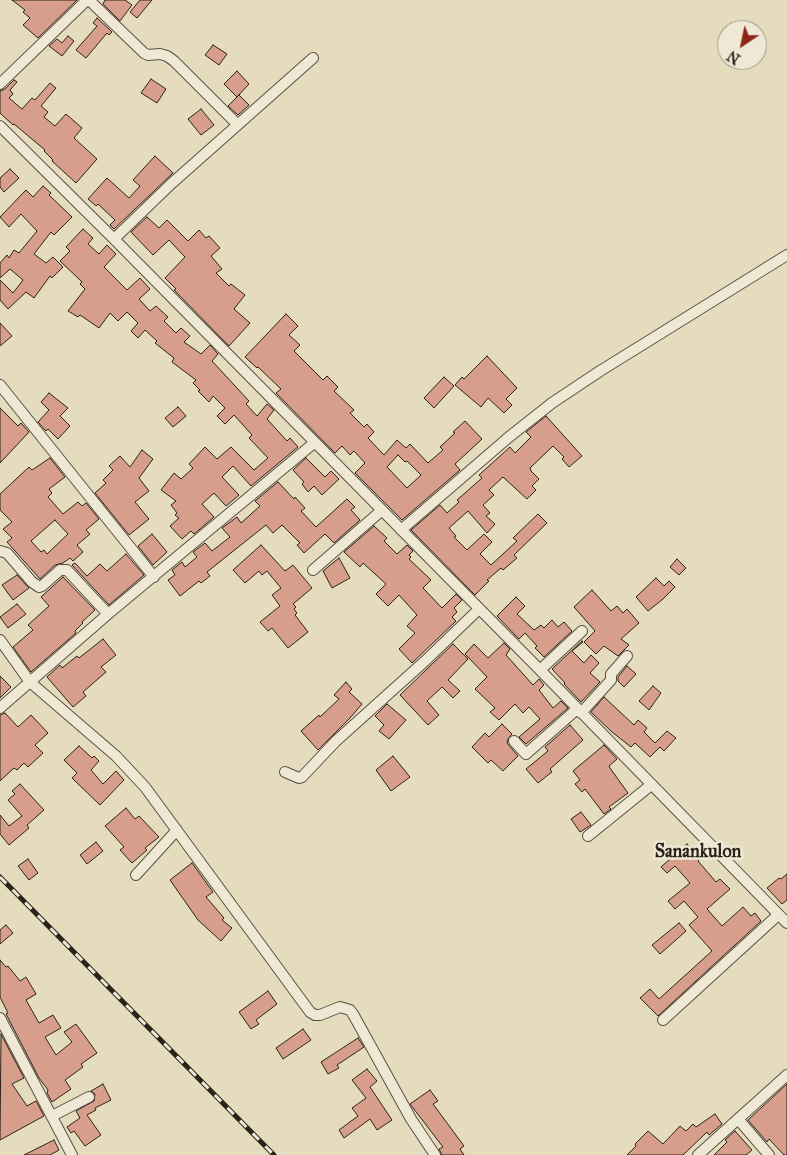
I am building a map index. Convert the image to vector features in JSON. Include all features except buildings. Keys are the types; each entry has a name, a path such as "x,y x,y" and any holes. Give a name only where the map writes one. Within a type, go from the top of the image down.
{"street":[{"path":"0,84 88,0 144,53 167,56 174,61 237,124"},
{"path":"114,239 237,124 313,58"},
{"path":"0,126 540,670 787,923"},
{"path":"401,530 509,437 552,403 787,255"},
{"path":"0,385 154,577"},
{"path":"0,708 108,614 314,443"},
{"path":"313,570 381,511"},
{"path":"0,551 6,553 32,582 39,587 60,570 67,570 108,614"},
{"path":"286,772 298,778 302,777 336,740 425,661 478,608"},
{"path":"540,670 582,631"},
{"path":"0,640 30,682 127,766 145,787 310,1012 320,1016 340,1007 350,1010 411,1119 435,1155"},
{"path":"514,740 526,754 579,711 612,680 611,674 627,656"},
{"path":"588,836 651,785"},
{"path":"136,875 177,830"},
{"path":"663,1020 778,915"},
{"path":"0,1018 72,1155"},
{"path":"698,1155 787,1075"},
{"path":"52,1116 89,1097"},
{"path":"738,1119 769,1155"}],"railway":[{"path":"0,877 274,1155"}],"district":[{"name":"Sanankulon","path":"698,853"}]}
